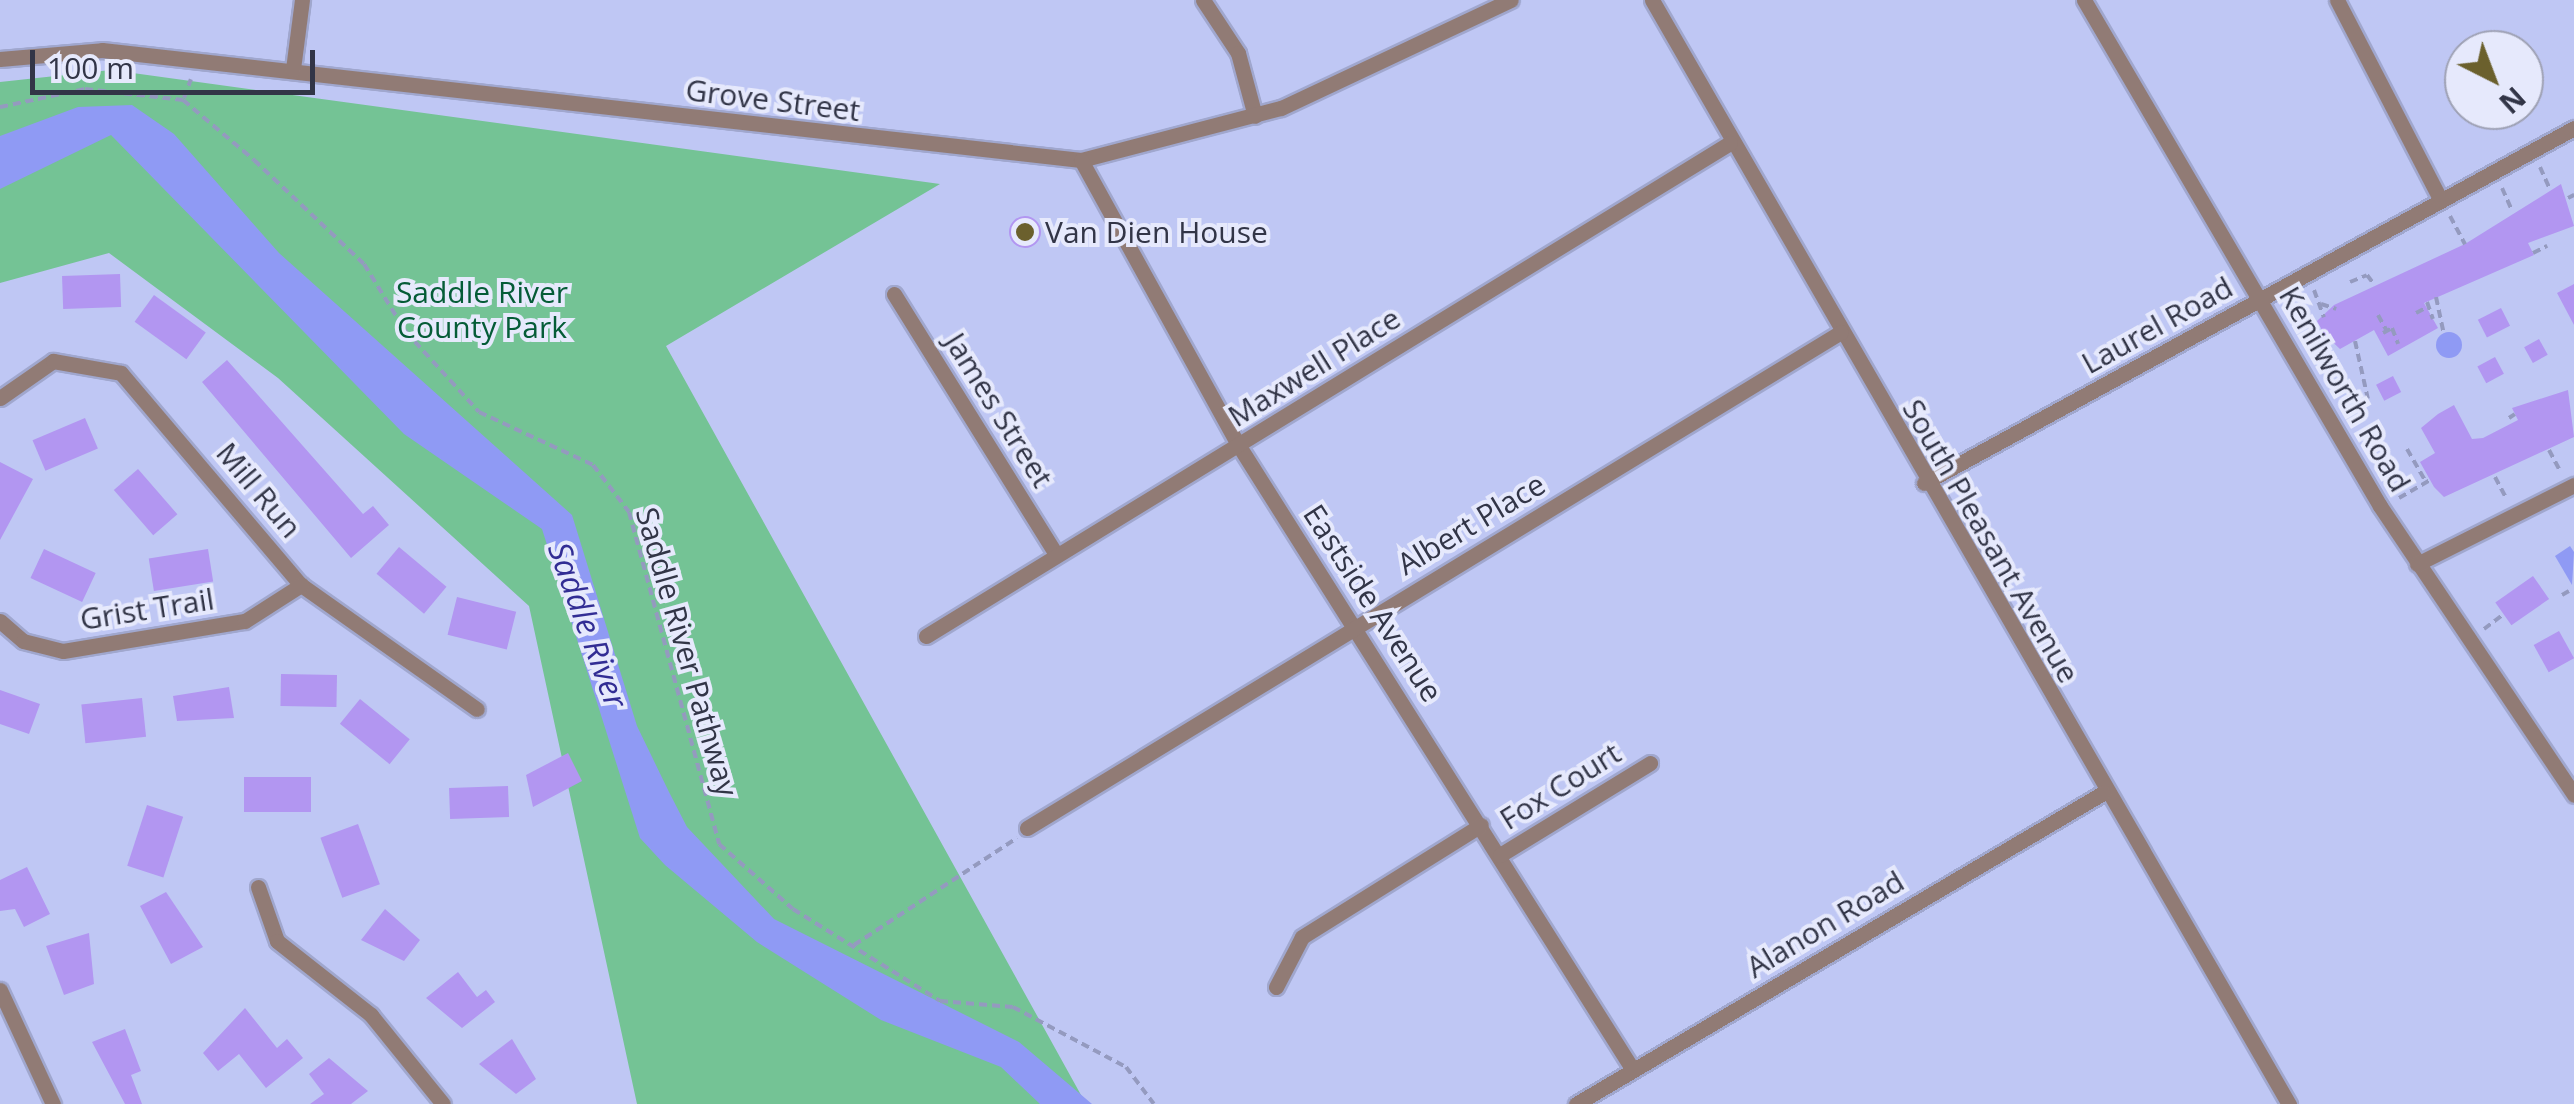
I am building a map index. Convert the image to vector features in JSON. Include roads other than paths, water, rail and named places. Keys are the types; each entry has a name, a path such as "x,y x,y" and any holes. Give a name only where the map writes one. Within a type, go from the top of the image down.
{"street":[{"path":"293,70 302,0"},
{"path":"1203,0 1238,53 1256,116"},
{"name":"Grove Street","path":"0,59 102,50 1081,160 1256,116 1370,74 1511,0"},
{"name":"South Pleasant Avenue","path":"1652,0 1924,482 2290,1104"},
{"name":"Kenilworth Road","path":"2084,0 2417,564 2574,796"},
{"path":"2337,0 2440,199"},
{"name":"Laurel Road","path":"1924,482 2574,128"},
{"name":"Maxwell Place","path":"926,636 1730,143"},
{"name":"Eastside Avenue","path":"1081,160 1238,446 1356,625 1633,1070"},
{"name":"James Street","path":"894,294 1056,554"},
{"name":"Albert Place","path":"1027,828 1841,332"},
{"name":"Mill Run","path":"0,398 53,361 120,373 301,584 477,709"},
{"path":"2417,564 2574,485"},
{"name":"Grist Trail","path":"0,621 23,641 63,651 245,621 301,584"},
{"name":"Fox Court","path":"1500,856 1650,764"},
{"name":"Alanon Road","path":"1576,1104 2104,793"},
{"path":"1276,987 1302,937 1481,826"},
{"path":"258,886 277,941 371,1015 444,1104"},
{"path":"0,990 53,1104"}],"water":[{"name":"Saddle River","path":"132,105 174,134 279,253 572,515 637,726 669,792 687,827 774,919 1019,1042 1092,1104 1040,1104 1001,1067 881,1020 757,942 665,865 640,838 542,529 404,434 111,135 0,189 0,136 78,107"},
{"path":"2449,332 2458,336 2462,345 2458,354 2449,358 2440,354 2436,345 2440,336"},
{"path":"2570,546 2574,552 2572,585 2555,556"}],"place":[{"name":"Van Dien House","path":"1025,232"}],"park label":[{"name":"Saddle River County Park","path":"482,309"}]}
